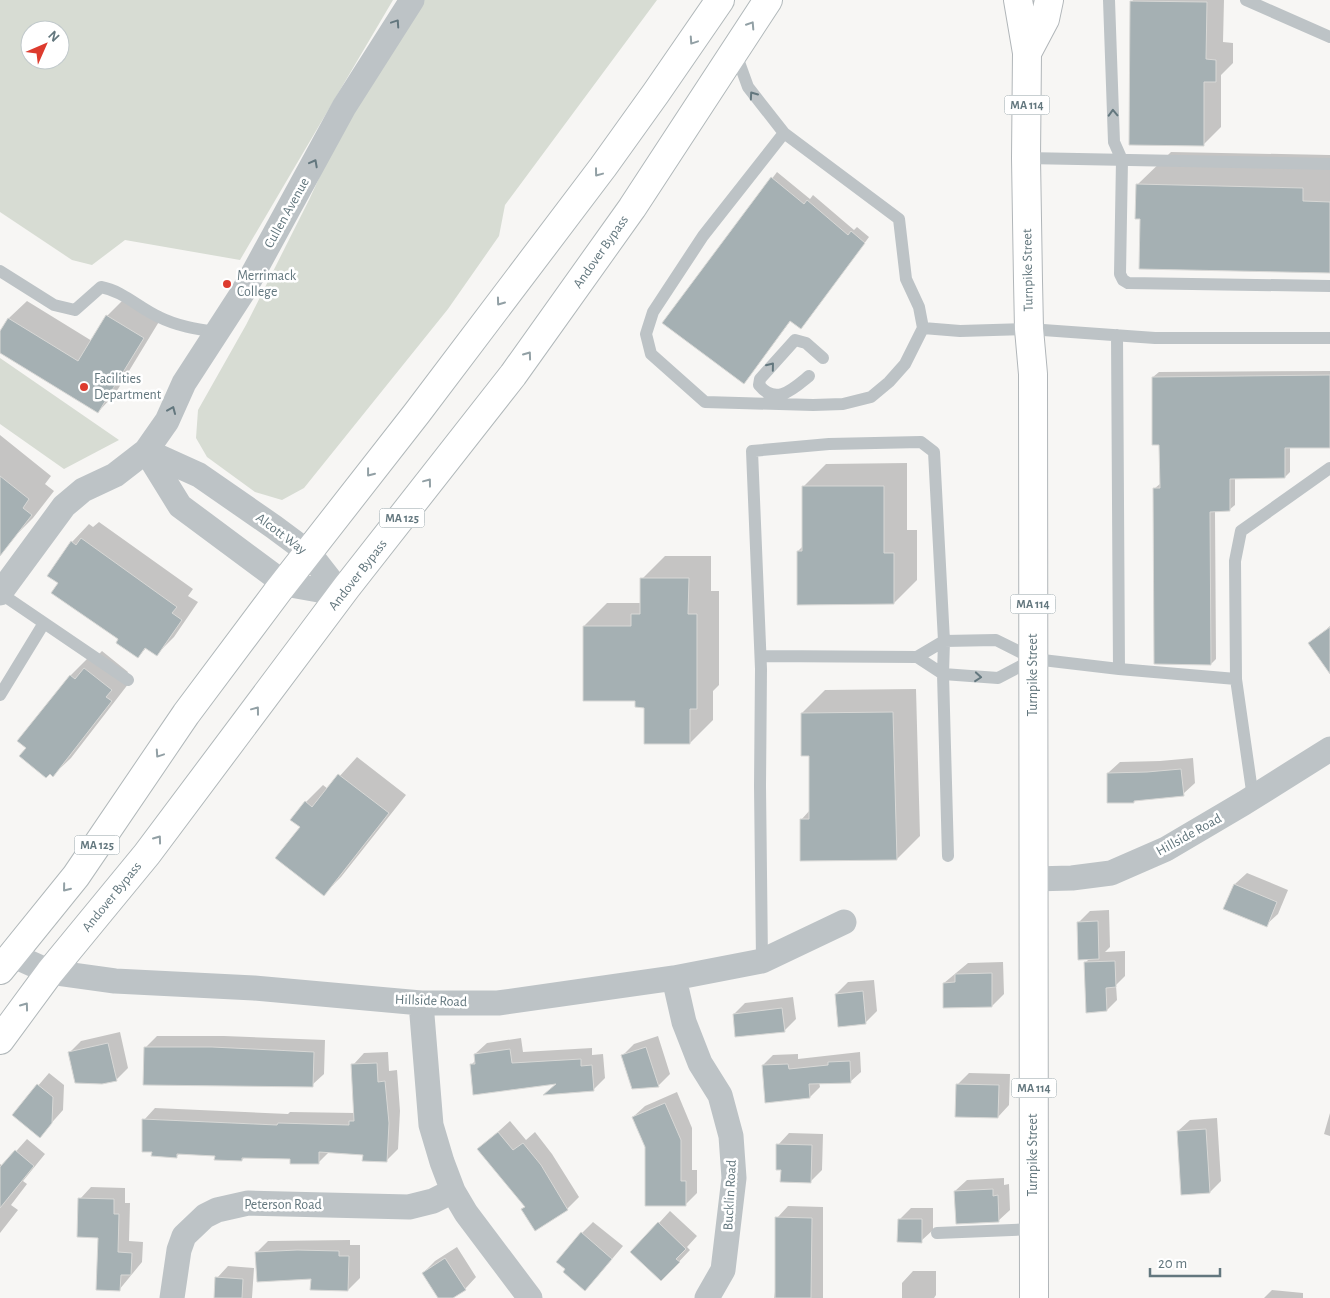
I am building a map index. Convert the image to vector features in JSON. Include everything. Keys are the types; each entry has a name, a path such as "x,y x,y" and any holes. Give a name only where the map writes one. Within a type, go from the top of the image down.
{"main road":[{"name":"MA 125","path":"6,963 76,876 186,714 603,167 720,0"},
{"name":"Andover Bypass","path":"0,1040 50,972 147,854 342,594 546,330 632,208 768,0"},
{"name":"Turnpike Street","path":"1018,0 1028,52 1026,158 1028,329 1033,374 1034,1298"},
{"name":"Turnpike Street","path":"1028,52 1045,19 1049,0"}],"street":[{"name":"Cullen Avenue","path":"146,451 167,421 184,384 243,292 344,107 412,0"},
{"name":"Alcott Way","path":"146,451 199,475 309,553 342,594"},
{"path":"0,593 64,506 83,490 115,475 146,451 180,506 285,584 342,594"},
{"name":"Hillside Road","path":"1033,879 1072,878 1111,873 1166,849 1253,798 1330,749"},
{"name":"Hillside Road","path":"6,963 50,972 115,981 254,988 421,1003 498,1003 674,978 762,961 844,922"},
{"name":"Bucklin Road","path":"674,978 684,1022 700,1063 720,1096 731,1136 734,1178 723,1270 707,1298"},
{"path":"421,1003 431,1125 452,1191 466,1214 530,1298"},
{"name":"Peterson Road","path":"172,1298 179,1250 184,1236 205,1216 217,1210 248,1203 409,1207 432,1201 452,1191"}],"lane":[{"path":"1109,0 1114,142 1122,160 1120,274 1122,280 1128,283 1330,286"},
{"path":"1246,0 1330,37"},
{"path":"735,50 748,87 784,133 899,219 906,279 919,307 923,328 905,364 889,382 871,397 843,404 813,405 705,402 651,354 646,334 653,312 703,236 784,133"},
{"path":"1026,158 1330,164"},
{"path":"0,271 54,305 61,307 75,310 101,287 113,289 159,317 190,328 216,332"},
{"path":"923,328 960,331 1028,329 1155,338 1330,338"},
{"path":"1118,336 1119,670"},
{"path":"809,376 791,390 778,395 766,393 759,385 760,379 795,340 806,343 823,358"},
{"path":"762,961 761,656 752,451 829,444 921,442 934,452 944,641 942,674 948,856"},
{"path":"1253,798 1236,679 1235,560 1241,531 1330,468"},
{"path":"0,593 128,680"},
{"path":"0,695 44,623"},
{"path":"761,656 917,657 944,641 996,640 1034,659 1119,670 1236,679"},
{"path":"917,657 942,674 998,678 1034,659"},
{"path":"937,1233 1034,1229"}],"shaded area":[{"path":"0,0 393,0 240,260 125,240 92,265 72,260 0,212"},
{"path":"422,0 657,0 505,205 499,236 448,309 304,488 282,500 255,492 207,457 196,438 198,410 246,325 309,200 342,128"},
{"path":"0,358 119,440 64,469 0,424"}],"building":[{"path":"1130,1 1207,2 1206,59 1216,60 1216,82 1204,82 1204,146 1129,145"},
{"path":"771,177 804,204 807,200 848,235 851,231 865,243 801,329 790,321 744,384 662,323"},
{"path":"1136,184 1303,188 1303,201 1330,202 1330,273 1139,269 1140,219 1135,219"},
{"name":"Facilities Department","path":"106,315 144,338 98,413 0,353 0,331 8,318 78,361"},
{"path":"1330,375 1330,448 1285,448 1285,478 1230,479 1230,511 1210,512 1211,665 1154,664 1153,488 1160,488 1159,445 1152,445 1152,377"},
{"path":"0,476 29,499 23,508 32,515 0,556"},
{"path":"802,486 884,486 884,553 894,553 894,604 797,605 797,551 802,551"},
{"path":"81,538 177,607 172,613 182,620 157,656 145,648 138,658 116,643 118,639 51,593 58,583 47,576 71,541 76,545"},
{"path":"640,578 689,578 688,614 697,614 697,709 690,709 690,744 644,744 644,708 635,707 635,701 583,701 583,626 631,626 631,614 640,614"},
{"path":"1330,627 1330,674 1308,643"},
{"path":"84,668 112,690 106,697 112,701 53,777 50,774 46,778 19,756 26,748 17,741 70,675 75,679"},
{"path":"893,712 897,860 800,861 800,819 809,819 809,756 801,756 801,713"},
{"path":"1181,769 1184,796 1134,801 1134,803 1107,803 1107,773"},
{"path":"338,774 389,813 324,896 275,858 300,827 290,820 305,801 312,807"},
{"path":"1234,884 1277,902 1267,927 1223,909"},
{"path":"1098,921 1099,959 1078,960 1077,922"},
{"path":"1115,961 1116,987 1106,988 1107,1011 1086,1013 1084,962"},
{"path":"992,973 992,1007 943,1008 943,983 955,982 955,974"},
{"path":"863,991 866,1024 838,1027 835,994"},
{"path":"782,1008 785,1032 735,1037 733,1014"},
{"path":"108,1043 117,1081 102,1084 75,1083 68,1052"},
{"path":"144,1047 212,1047 314,1052 313,1087 143,1085"},
{"path":"646,1047 659,1087 632,1089 621,1055"},
{"path":"510,1049 512,1063 581,1059 581,1066 592,1065 594,1091 543,1095 556,1084 473,1095 470,1064 475,1064 474,1054"},
{"path":"850,1061 851,1083 809,1084 810,1098 765,1103 762,1065 788,1064 789,1069 828,1065 828,1062"},
{"path":"377,1063 378,1082 385,1081 389,1123 387,1162 362,1161 363,1155 319,1152 319,1164 290,1164 290,1159 242,1158 242,1161 214,1160 215,1156 177,1154 177,1158 151,1156 152,1152 142,1152 142,1119 277,1125 278,1123 349,1125 349,1121 354,1121 351,1064"},
{"path":"37,1084 53,1097 52,1123 40,1138 12,1115"},
{"path":"956,1084 999,1085 998,1118 955,1117"},
{"path":"665,1103 681,1140 681,1181 686,1181 686,1206 645,1206 645,1147 632,1117"},
{"path":"1206,1129 1210,1193 1181,1195 1177,1131"},
{"path":"498,1132 513,1150 523,1143 541,1165 568,1210 535,1231 521,1209 525,1207 477,1149"},
{"path":"776,1144 812,1145 811,1183 780,1182 781,1170 776,1170"},
{"path":"15,1150 34,1166 0,1208 0,1167"},
{"path":"993,1189 993,1196 998,1195 999,1222 956,1224 954,1191"},
{"path":"78,1198 114,1199 114,1214 119,1214 118,1252 132,1253 131,1275 121,1275 120,1291 96,1290 98,1238 77,1237"},
{"path":"775,1217 812,1218 811,1298 775,1298"},
{"path":"898,1219 922,1219 922,1243 897,1242"},
{"path":"658,1222 686,1249 676,1259 680,1262 661,1281 630,1252"},
{"path":"581,1232 612,1259 585,1291 563,1272 565,1269 556,1262"},
{"path":"339,1251 339,1256 349,1256 348,1291 310,1290 311,1279 257,1282 255,1252"},
{"path":"445,1258 466,1290 453,1298 438,1298 422,1273"},
{"path":"215,1277 243,1279 242,1298 214,1298"}],"place":[{"name":"Merrimack College","path":"227,284"},
{"name":"Facilities Department","path":"84,387"}]}
